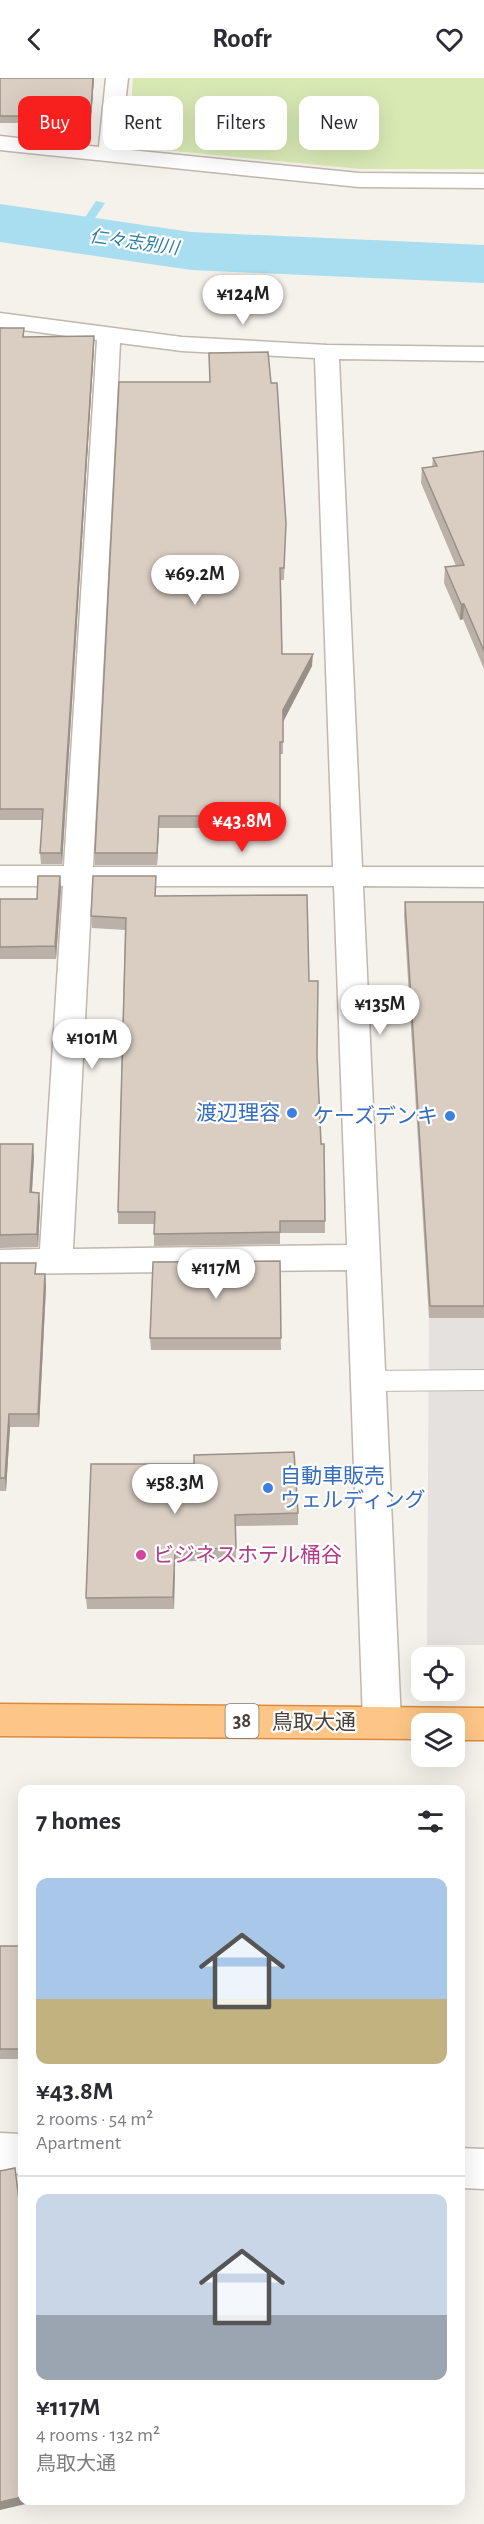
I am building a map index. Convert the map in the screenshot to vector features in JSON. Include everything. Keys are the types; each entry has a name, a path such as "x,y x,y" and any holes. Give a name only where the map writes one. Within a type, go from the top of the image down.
{"highway":[{"name":"鳥取大通","path":"0,1720 484,1724"}],"street":[{"path":"109,154 117,78"},
{"path":"0,143 359,180 484,181"},
{"path":"0,320 182,344 327,352 484,354"},
{"path":"56,1261 109,335"},
{"path":"327,352 382,1722"},
{"path":"0,876 484,877"},
{"path":"0,1262 364,1257"},
{"path":"0,2153 18,2154"},
{"path":"465,2168 484,2169"}],"lane":[{"path":"368,1381 484,1380"}],"green space":[{"path":"133,78 484,78 484,169 360,169 165,150 183,150 183,96 132,96"}],"shaded area":[{"path":"429,1318 484,1318 484,1645 427,1645"}],"building":[{"path":"0,78 93,78 91,112 91,96 18,96 18,116 0,116"},
{"path":"0,328 24,328 23,337 94,336 61,853 40,853 43,809 0,809"},
{"path":"268,352 271,383 277,383 286,524 284,568 280,568 282,654 313,654 283,710 283,742 280,742 280,816 159,816 157,853 95,853 119,382 210,382 209,353"},
{"path":"484,451 484,651 445,567 464,565 422,468 437,466 433,458"},
{"path":"38,876 60,876 55,946 0,947 0,899 37,899"},
{"path":"93,876 156,876 155,896 307,895 309,981 318,981 317,1055 321,1144 324,1144 325,1221 280,1221 280,1232 154,1234 155,1212 118,1212 126,918 91,916"},
{"name":"ケーズデンキ","path":"405,902 484,902 484,1306 430,1306"},
{"path":"0,1144 33,1144 30,1192 39,1193 37,1234 0,1235"},
{"path":"280,1261 281,1338 150,1338 153,1262"},
{"path":"0,1263 36,1263 35,1274 45,1274 38,1414 9,1414 5,1478 0,1478"},
{"path":"294,1452 298,1513 235,1515 236,1548 175,1550 173,1597 86,1598 91,1464 194,1464 194,1455"},
{"path":"0,1946 18,1946 18,2049 0,2049"},
{"path":"15,2168 18,2192 18,2498 0,2502 0,2171"}],"waterway":[{"path":"79,234 100,203"},
{"name":"仁々志別川","path":"0,223 191,251 484,264"}],"place":[{"name":"渡辺理容","path":"292,1113"},
{"name":"ケーズデンキ","path":"450,1116"},
{"name":"自動車販売 ウェルディング","path":"268,1488"},
{"name":"ビジネスホテル桶谷","path":"141,1555"}]}
